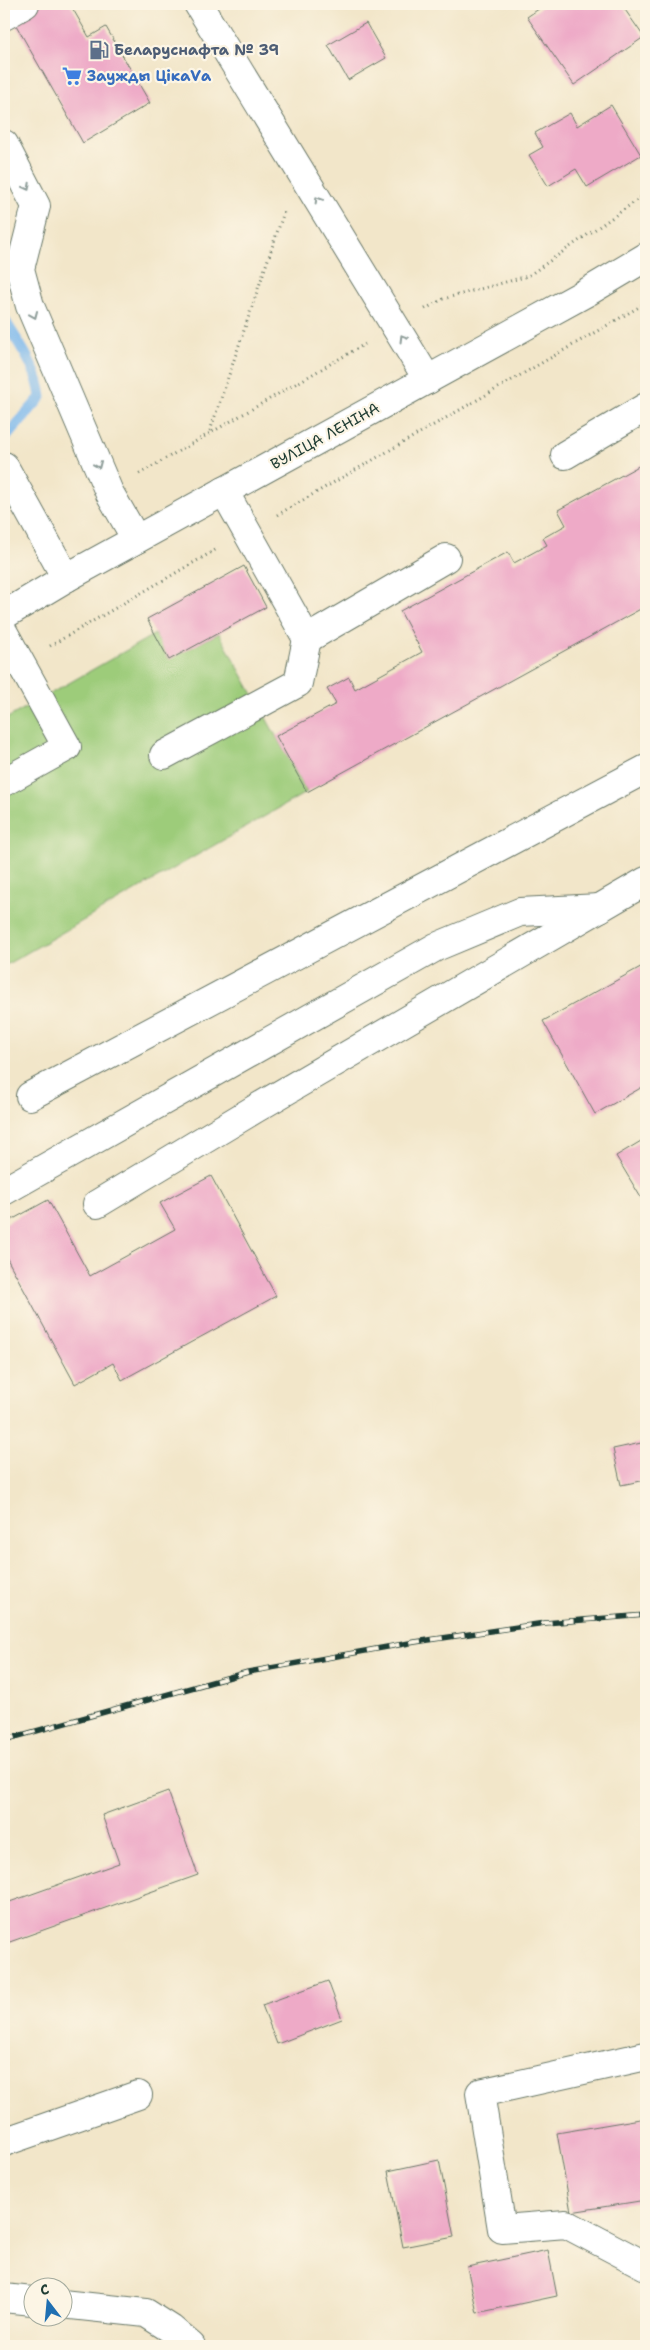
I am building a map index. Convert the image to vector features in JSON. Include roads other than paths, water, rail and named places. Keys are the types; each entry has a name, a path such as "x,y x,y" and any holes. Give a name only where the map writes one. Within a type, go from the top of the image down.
{"main road":[{"path":"4,16 24,4"},
{"path":"198,4 428,380"},
{"path":"4,144 36,206 20,269 30,306 109,492 136,539"},
{"name":"ВУЛІЦА ЛЕНІНА","path":"4,615 66,578 428,380 646,257"},
{"path":"565,455 646,406"},
{"path":"4,466 66,578"},
{"path":"164,755 298,683 307,639 245,533 224,491"},
{"path":"307,639 446,558"},
{"path":"4,633 67,747 4,782"},
{"path":"30,1096 646,769"},
{"path":"97,1204 255,1109 646,882"},
{"path":"4,1191 436,947 520,912 600,908"},
{"path":"646,2056 480,2094 502,2229 566,2224 646,2266"},
{"path":"4,2142 138,2095"},
{"path":"4,2298 22,2300"},
{"path":"72,2305 146,2313 171,2329 191,2346"}],"waterway":[{"path":"4,319 32,366 41,397 7,436"}],"railway":[{"path":"4,1740 248,1672 415,1642 545,1623 646,1615"}],"place":[{"name":"Беларуснафта № 39","path":"99,50"},
{"name":"Заужды ЦікаVа","path":"72,76"}]}
